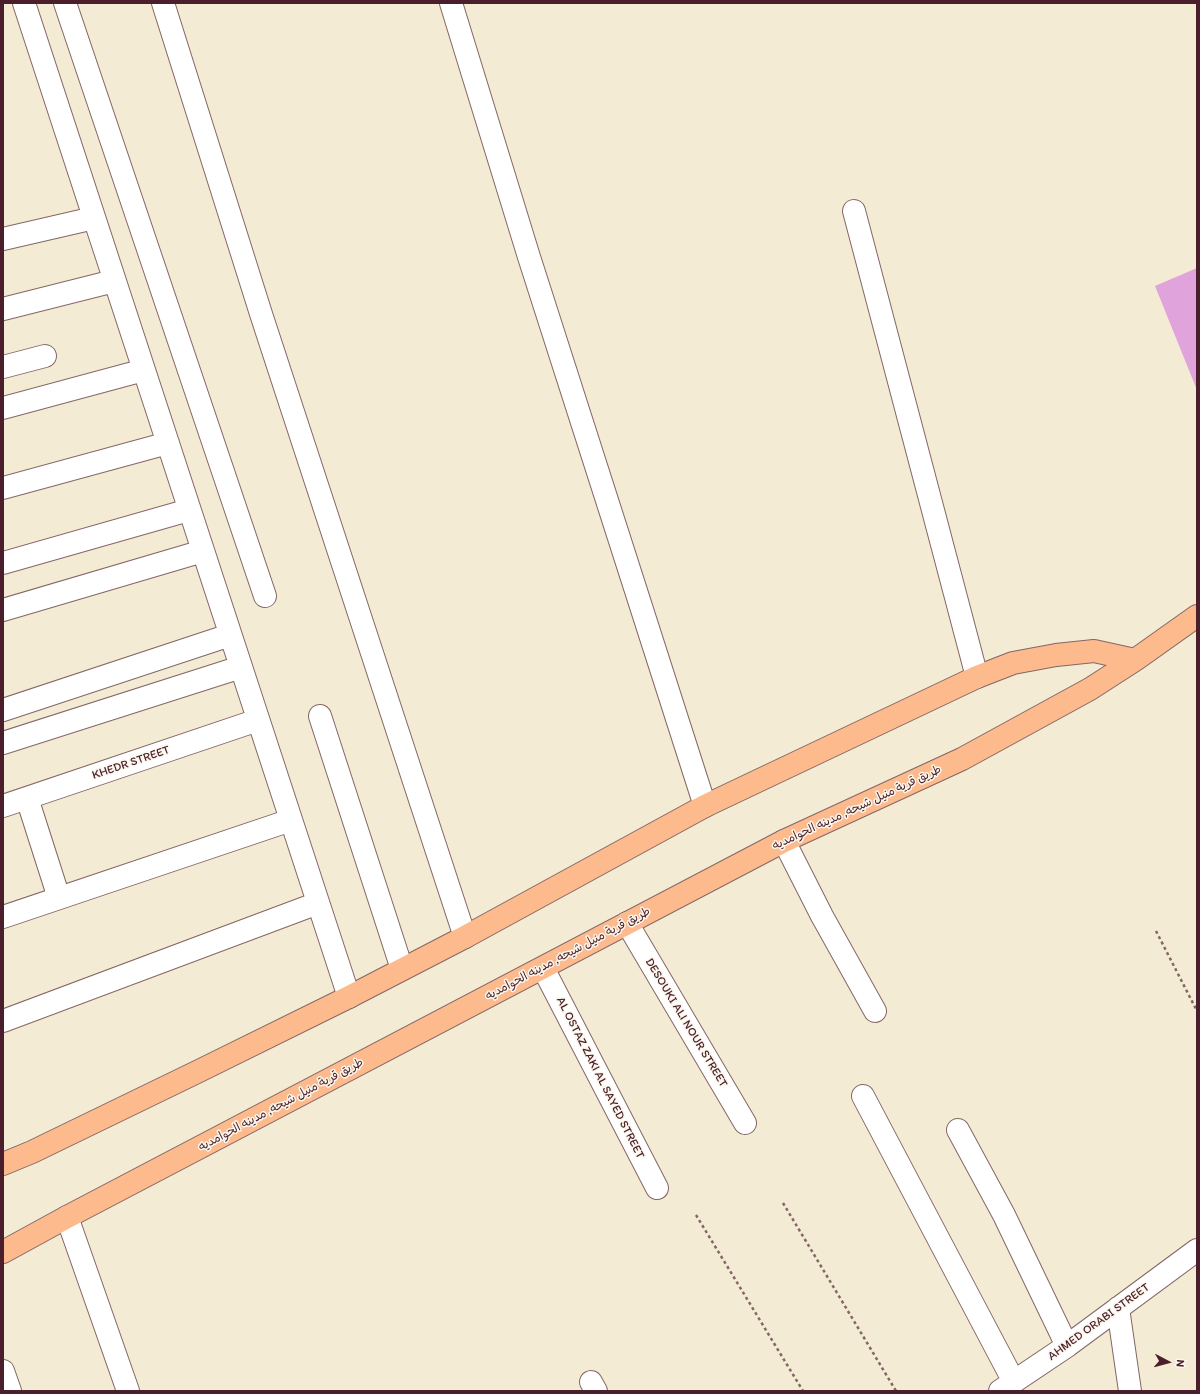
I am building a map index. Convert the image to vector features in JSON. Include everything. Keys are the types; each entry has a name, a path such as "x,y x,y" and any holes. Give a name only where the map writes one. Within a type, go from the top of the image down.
{"main road":[{"name":"طريق قرية منيل شيحه, مدينه الحوامديه","path":"3,1252 784,841 962,760 1090,689 1135,660 1197,616"},
{"path":"3,1164 32,1152 197,1072 465,937 705,806 977,677 1013,663 1094,650 1135,660"}],"street":[{"path":"24,3 349,996"},
{"path":"65,3 265,596"},
{"path":"163,3 262,317 465,937"},
{"path":"451,3 531,265 705,806"},
{"path":"854,211 977,677"},
{"path":"3,239 94,218"},
{"path":"3,309 114,281"},
{"path":"3,367 45,356"},
{"path":"3,408 144,370"},
{"path":"3,488 168,443"},
{"path":"3,563 189,510"},
{"path":"3,610 203,551"},
{"path":"3,710 230,635"},
{"path":"3,744 241,667"},
{"path":"320,716 402,969"},
{"name":"KHEDR STREET","path":"3,806 258,720"},
{"path":"27,798 59,898"},
{"path":"3,917 291,820"},
{"path":"784,841 822,916 876,1011"},
{"path":"3,1021 318,903"},
{"name":"DESOUKI ALI NOUR STREET","path":"627,924 745,1123"},
{"name":"AL OSTAZ ZAKI AL SAYED STREET","path":"543,968 657,1188"},
{"path":"863,1096 1007,1386"},
{"path":"958,1130 1004,1215 1067,1346"},
{"path":"67,1217 128,1391"},
{"name":"AHMED ORABI STREET","path":"1007,1386 1067,1346 1197,1250"},
{"path":"1118,1308 1130,1391"},
{"path":"3,1371 10,1391"}],"path":[{"path":"1156,932 1197,1011"},
{"path":"783,1203 896,1391"},
{"path":"696,1215 802,1391"}],"building":[{"path":"1197,268 1197,390 1155,286"}]}
